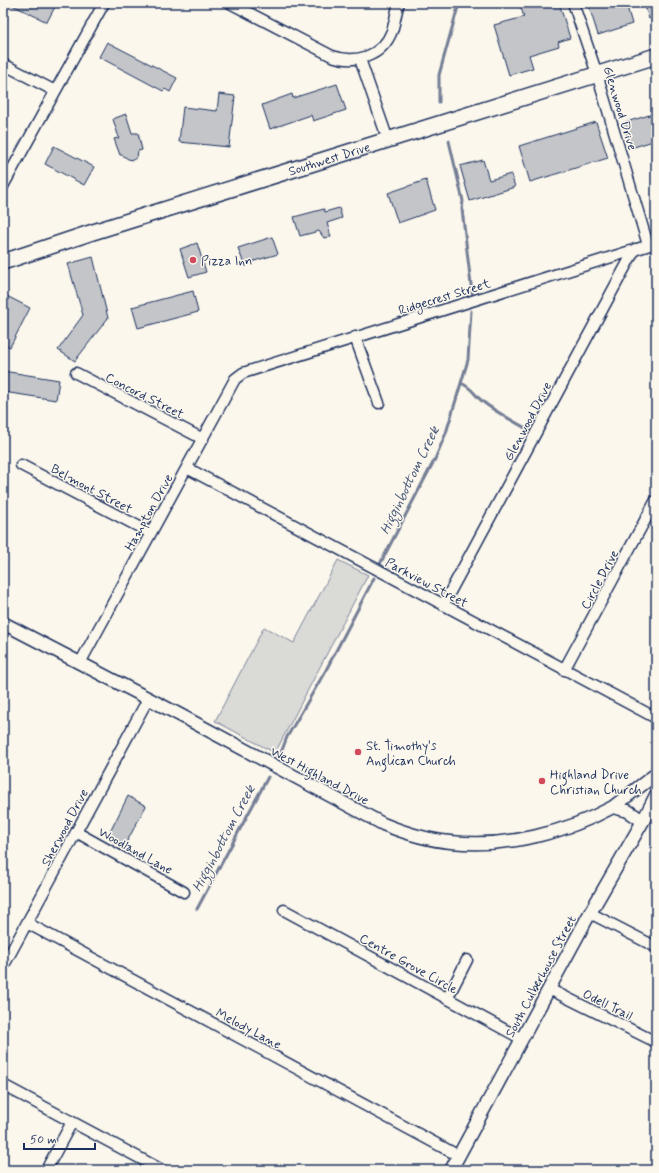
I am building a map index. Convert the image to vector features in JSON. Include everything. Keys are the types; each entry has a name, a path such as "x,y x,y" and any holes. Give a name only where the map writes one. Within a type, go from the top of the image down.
{"main road":[{"name":"Southwest Drive","path":"3,262 93,232 656,56"}],"street":[{"path":"3,186 54,91 104,3"},
{"path":"230,3 332,56 348,60 360,59 372,55 386,42 391,32 399,3"},
{"name":"Glenwood Drive","path":"573,3 652,244"},
{"path":"360,59 388,140"},
{"path":"3,64 54,91"},
{"name":"Ridgecrest Street","path":"240,375 355,337 652,244"},
{"name":"Glenwood Drive","path":"443,605 635,249"},
{"path":"355,337 378,403"},
{"name":"Concord Street","path":"76,373 202,439"},
{"name":"Hampton Drive","path":"80,663 235,379 240,375"},
{"name":"Belmont Street","path":"21,465 151,534"},
{"name":"Parkview Street","path":"187,468 656,718"},
{"name":"Circle Drive","path":"564,670 656,500"},
{"name":"West Highland Drive","path":"3,623 383,824 423,837 451,842 472,843 520,839 565,827 586,820 613,807 656,774"},
{"name":"Sherwood Drive","path":"3,967 148,699"},
{"name":"South Culberhouse Street","path":"451,1170 590,913 656,796"},
{"path":"613,807 628,811 643,821"},
{"name":"Woodland Lane","path":"76,832 184,892"},
{"name":"Centre Grove Circle","path":"284,910 522,1040"},
{"path":"590,913 656,947"},
{"name":"Melody Lane","path":"27,923 459,1156"},
{"path":"447,999 467,960"},
{"name":"Odell Trail","path":"549,989 656,1042"},
{"path":"3,1085 162,1170"},
{"path":"46,1170 72,1122"}],"shaded area":[{"path":"338,560 368,575 275,753 215,721 264,627 294,643"}],"building":[{"path":"8,3 57,3 47,22"},
{"path":"527,3 559,3 570,38 558,42 559,46 529,55 533,68 509,75 494,25 524,17 520,5"},
{"path":"588,3 626,3 632,24 598,35"},
{"path":"644,3 656,3 656,17 649,19"},
{"path":"107,42 177,78 170,92 165,89 163,91 99,57"},
{"path":"337,84 346,110 313,121 311,115 270,129 262,105 292,94 293,98"},
{"path":"219,94 235,96 229,147 179,142 183,107 217,111"},
{"path":"656,113 656,140 631,148 623,123"},
{"path":"126,114 132,133 138,133 142,150 138,151 137,157 133,160 120,155 114,139 119,138 113,119"},
{"path":"596,122 608,158 530,182 519,146"},
{"path":"54,146 94,167 84,185 45,164"},
{"path":"483,160 489,180 511,174 515,187 470,201 460,166"},
{"path":"426,180 435,210 398,223 388,193"},
{"path":"339,208 342,218 327,223 331,237 324,238 319,231 300,236 294,217 324,209 325,212"},
{"path":"272,237 278,254 244,264 238,248"},
{"name":"Pizza Inn","path":"197,243 206,272 189,277 180,249"},
{"path":"93,257 108,318 75,361 58,350 83,315 68,264"},
{"path":"193,291 198,312 138,328 132,307"},
{"path":"3,294 30,308 10,347 3,344"},
{"path":"3,371 59,380 56,400 3,392"},
{"path":"128,796 146,806 125,845 108,836"}],"waterway":[{"name":"Higginbottom Creek","path":"439,102 439,75 459,3"},
{"name":"Higginbottom Creek","path":"449,141 463,201 462,209 472,293"},
{"name":"Higginbottom Creek","path":"380,564 435,459 446,433 468,360 471,311"},
{"path":"461,383 471,389 492,409 527,429"},
{"name":"Higginbottom Creek","path":"278,757 287,737 326,670 374,578"},
{"name":"Higginbottom Creek","path":"197,909 268,777"}],"place":[{"name":"Pizza Inn","path":"193,260"},
{"name":"St. Timothy's Anglican Church","path":"358,752"},
{"name":"Highland Drive Christian Church","path":"542,781"}]}
